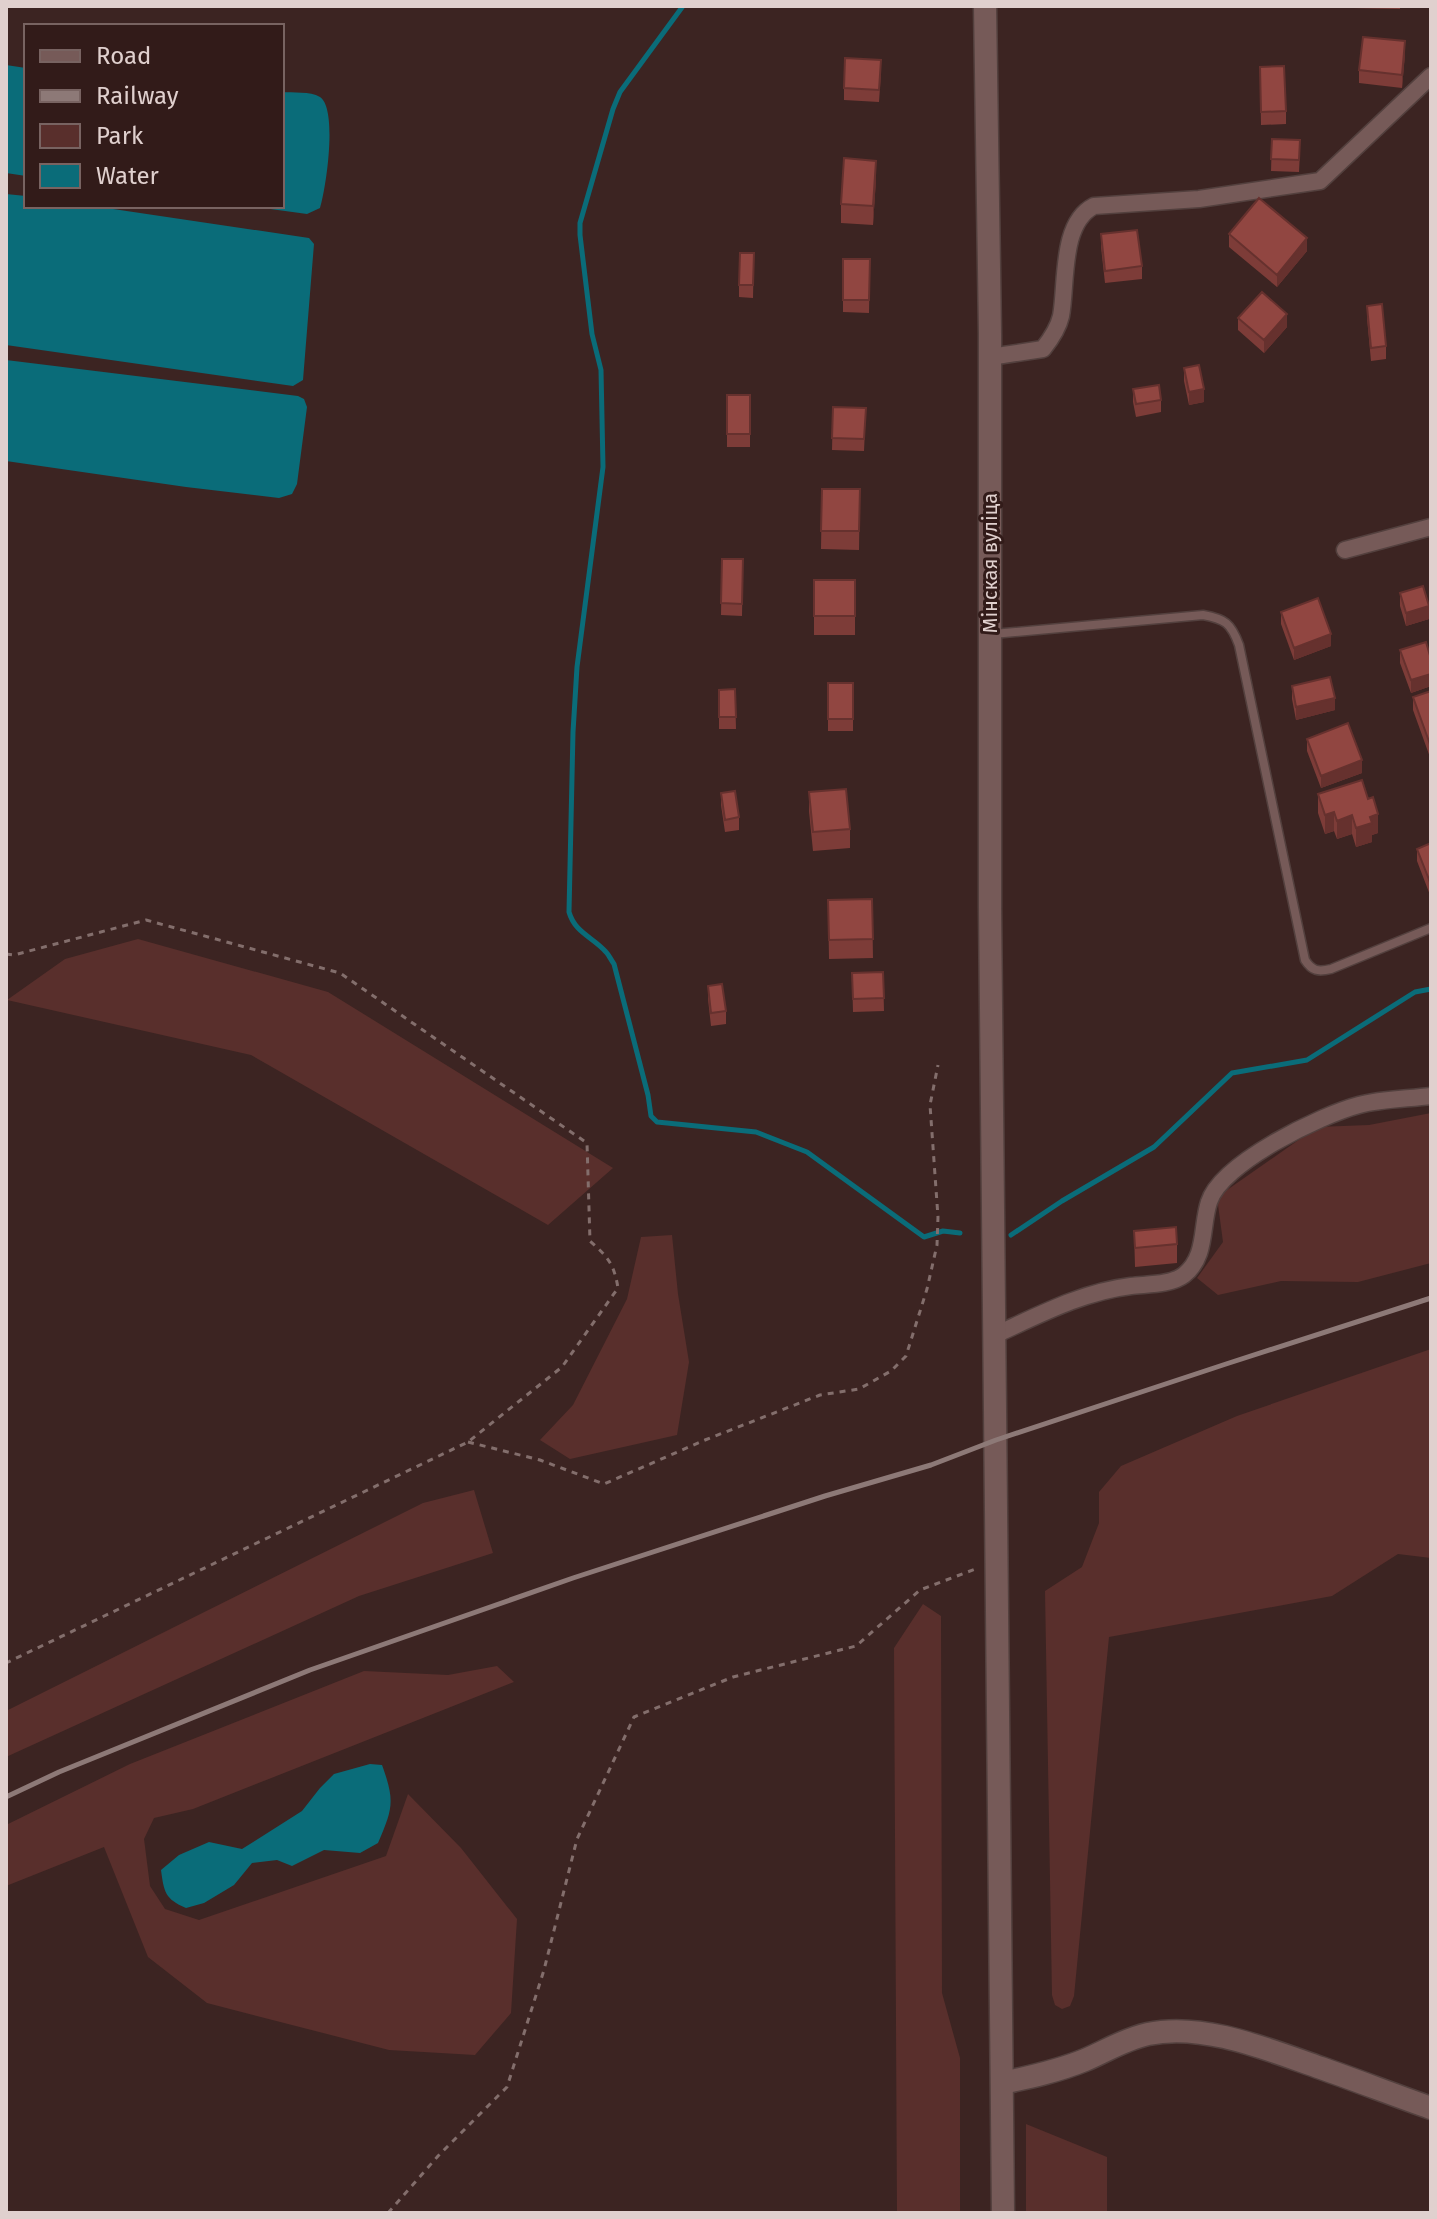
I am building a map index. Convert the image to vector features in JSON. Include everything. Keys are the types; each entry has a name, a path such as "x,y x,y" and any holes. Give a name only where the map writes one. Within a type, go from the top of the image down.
{"main road":[{"name":"Мінская вуліца","path":"985,6 1003,2213"},
{"path":"1002,2083 1045,2075 1149,2034 1186,2032 1267,2049 1431,2108"}],"street":[{"path":"990,357 1043,349 1054,335 1060,318 1066,259 1075,223 1087,210 1094,206 1199,199 1320,181 1431,76"},
{"path":"1345,550 1431,527"},
{"path":"995,1335 1077,1298 1109,1289 1166,1282 1183,1276 1196,1261 1209,1200 1220,1182 1249,1158 1320,1118 1360,1105 1431,1096"}],"lane":[{"path":"990,634 1203,615 1221,619 1233,630 1239,645 1305,960 1311,968 1320,971 1331,969 1431,928"}],"path":[{"path":"6,954 14,955 146,920 340,973 587,1143 590,1241 607,1255 615,1271 618,1288 562,1367 468,1442 6,1663"},
{"path":"468,1442 540,1460 604,1484 820,1395 859,1389 891,1371 906,1356 937,1245 930,1105 938,1065"},
{"path":"388,2213 438,2156 507,2087 544,1970 577,1839 634,1717 733,1677 856,1646 920,1590 997,1561"}],"green space":[{"path":"138,939 328,992 613,1168 548,1225 251,1055 7,1000 65,959"},
{"path":"1431,1113 1431,1263 1358,1282 1281,1281 1218,1295 1197,1278 1223,1242 1217,1197 1317,1127 1369,1125"},
{"path":"672,1235 689,1362 677,1435 570,1459 540,1440 573,1405 627,1299 641,1237"},
{"path":"1431,1349 1431,1558 1398,1554 1332,1596 1109,1637 1074,1996 1070,2006 1062,2009 1055,2005 1052,1995 1045,1591 1082,1567 1099,1523 1099,1492 1121,1466 1237,1416"},
{"path":"474,1490 493,1553 359,1596 6,1757 6,1711 423,1503"},
{"path":"923,1604 941,1616 942,1993 960,2058 960,2213 897,2213 894,1648"},
{"path":"497,1666 514,1682 193,1809 154,1818 144,1839 150,1886 165,1909 199,1920 386,1856 408,1794 461,1848 517,1919 511,2013 475,2055 389,2050 207,2003 148,1957 104,1847 6,1886 6,1825 130,1764 364,1671 448,1675"},
{"path":"1026,2124 1107,2157 1107,2213 1026,2213"}],"water":[{"path":"6,65 24,68 24,176 6,173"},
{"path":"284,92 320,97 328,117 329,150 320,208 307,214 263,208 284,208"},
{"path":"6,194 24,196 24,208 106,208 309,238 314,244 303,380 293,386 6,345"},
{"path":"6,360 298,396 304,399 307,407 297,484 292,494 279,498 6,461"},
{"path":"370,1764 382,1765 390,1796 387,1821 378,1843 360,1853 324,1850 292,1866 277,1860 252,1863 234,1885 204,1903 186,1908 167,1894 161,1870 179,1855 209,1842 242,1849 302,1811 334,1774"}],"building":[{"path":"1363,37 1405,41 1402,75 1359,70"},
{"path":"845,58 881,60 879,90 844,88"},
{"path":"1284,66 1286,111 1261,112 1260,67"},
{"path":"1272,139 1300,140 1299,160 1271,159"},
{"path":"844,158 876,161 873,206 841,204"},
{"path":"1259,198 1307,238 1277,275 1229,234"},
{"path":"1137,230 1142,266 1105,271 1101,234"},
{"path":"740,253 754,253 753,285 739,285"},
{"path":"843,259 870,259 869,300 843,300"},
{"path":"1262,292 1287,314 1264,340 1238,318"},
{"path":"1382,304 1386,346 1371,348 1367,306"},
{"path":"1199,365 1204,389 1189,392 1184,368"},
{"path":"1159,385 1161,400 1136,404 1133,389"},
{"path":"727,395 750,395 750,434 727,434"},
{"path":"833,407 866,408 864,439 832,438"},
{"path":"822,489 860,489 859,531 821,531"},
{"path":"722,559 743,559 742,604 721,603"},
{"path":"814,580 855,580 855,616 814,616"},
{"path":"1423,586 1429,606 1406,613 1400,593"},
{"path":"1318,598 1331,634 1294,648 1281,612"},
{"path":"1426,642 1431,674 1411,680 1400,650"},
{"path":"1330,677 1335,698 1296,707 1292,686"},
{"path":"828,683 853,683 853,719 828,719"},
{"path":"735,689 736,717 719,717 719,690"},
{"path":"1431,691 1431,747 1413,697"},
{"path":"1348,723 1362,760 1321,776 1307,739"},
{"path":"1362,780 1368,799 1373,797 1378,814 1370,817 1372,823 1356,828 1352,815 1337,821 1334,812 1325,815 1318,794"},
{"path":"846,789 850,829 813,832 809,792"},
{"path":"735,791 739,817 725,820 721,793"},
{"path":"1431,843 1431,882 1430,882 1417,849"},
{"path":"872,899 873,939 829,940 828,900"},
{"path":"883,972 884,998 853,999 852,973"},
{"path":"722,984 726,1011 711,1013 708,986"},
{"path":"1176,1227 1177,1244 1135,1248 1134,1231"}],"waterway":[{"path":"683,6 620,92 580,223 592,334 601,370 603,467 577,667 569,912 575,925 601,947 614,964 651,1116 657,1122 756,1132 807,1152 924,1237 943,1231 960,1233"},
{"path":"1011,1235 1154,1147 1232,1073 1307,1060 1415,992 1431,989"}],"railway":[{"path":"6,1797 59,1772 310,1670 573,1578 931,1465 996,1440 1431,1298"}]}
